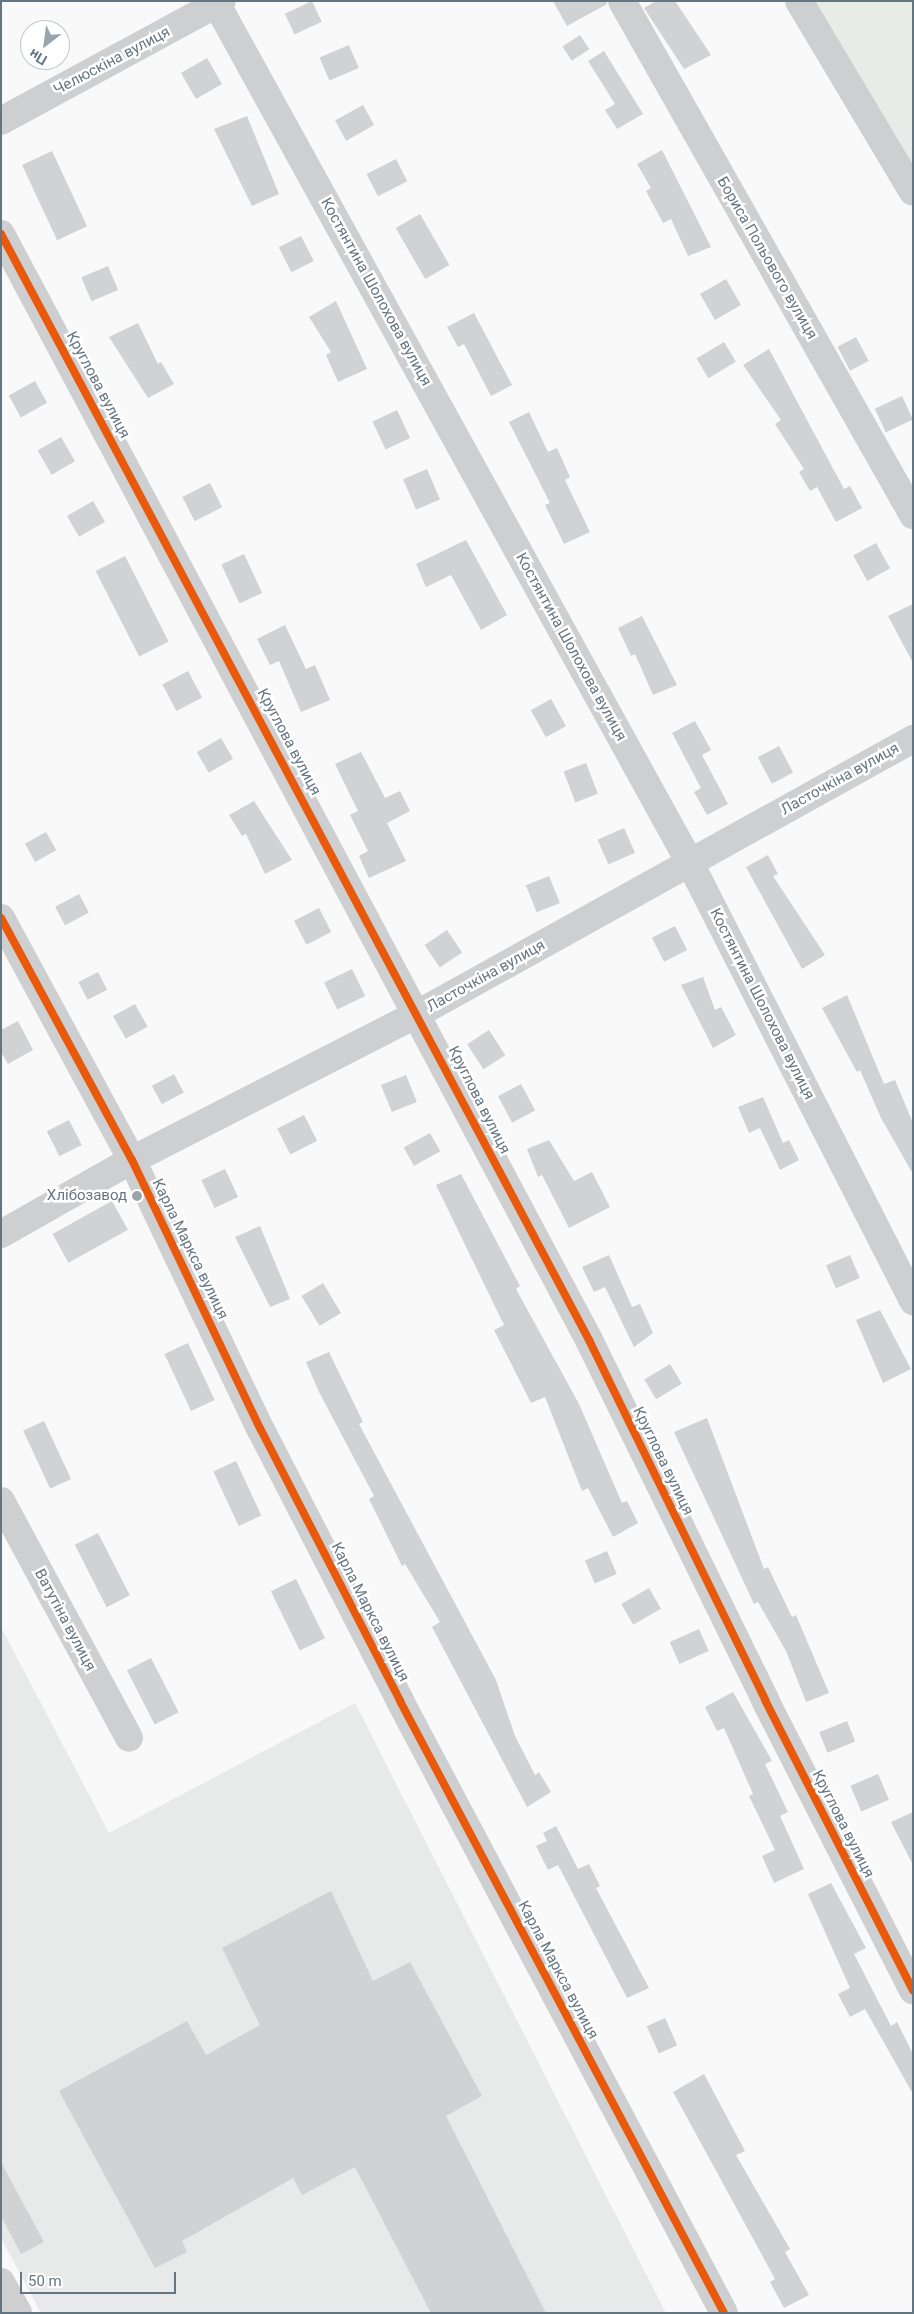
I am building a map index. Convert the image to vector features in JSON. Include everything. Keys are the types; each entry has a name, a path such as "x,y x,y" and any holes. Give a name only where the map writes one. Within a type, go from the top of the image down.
{"street":[{"name":"Бориса Польового вулиця","path":"622,1 913,515"},
{"path":"799,1 913,192"},
{"name":"Челюскіна вулиця","path":"1,121 218,2"},
{"name":"Костянтина Шолохова вулиця","path":"218,2 690,863 913,1301"},
{"name":"Круглова вулиця","path":"1,234 419,1013 590,1340 765,1700 913,1990"},
{"name":"Ласточкіна вулиця","path":"1,1234 132,1160 419,1013 913,739"},
{"name":"Карла Маркса вулиця","path":"1,918 132,1160 261,1430 400,1701 724,2313"},
{"name":"Ватутіна вулиця","path":"1,1501 129,1738"},
{"path":"1,2282 18,2313"}],"shaded area":[{"path":"809,1 913,1 913,174"},
{"path":"1,1627 109,1833 355,1703 666,2313 41,2313 1,2238"}],"building":[{"path":"312,1 322,22 295,35 285,14"},
{"path":"553,1 606,1 607,4 567,26"},
{"path":"656,1 675,1 711,55 684,69 644,8"},
{"path":"580,35 589,49 572,61 562,46"},
{"path":"349,45 359,68 329,81 320,58"},
{"path":"604,51 643,114 617,129 605,110 615,104 588,61"},
{"path":"207,58 222,84 196,99 181,73"},
{"path":"363,105 374,125 346,141 335,121"},
{"path":"247,116 279,194 252,206 214,129"},
{"path":"662,150 711,247 688,256 671,219 663,223 646,191 651,188 637,164"},
{"path":"52,151 87,226 57,240 22,165"},
{"path":"396,159 407,181 378,196 367,174"},
{"path":"420,214 450,265 425,279 396,228"},
{"path":"301,236 314,261 291,272 279,247"},
{"path":"108,266 118,290 91,301 81,277"},
{"path":"726,279 741,305 715,320 700,294"},
{"path":"336,301 367,369 338,382 326,355 331,352 309,317"},
{"path":"474,313 512,385 491,396 464,344 458,347 447,327"},
{"path":"138,323 158,364 161,362 174,384 148,398 109,337"},
{"path":"856,337 869,361 850,371 837,347"},
{"path":"724,342 736,362 708,378 697,358"},
{"path":"769,349 844,489 850,486 862,508 836,522 817,487 810,491 799,472 804,469 775,424 781,420 743,365"},
{"path":"35,381 47,403 21,417 9,396"},
{"path":"902,396 913,420 886,432 875,409"},
{"path":"397,410 410,438 386,450 373,421"},
{"path":"529,412 548,452 557,448 570,477 565,480 590,532 564,544 545,505 550,503 509,422"},
{"path":"61,437 75,461 52,475 38,450"},
{"path":"427,469 440,499 416,510 403,479"},
{"path":"210,483 222,507 195,521 182,497"},
{"path":"93,501 105,522 79,537 67,516"},
{"path":"466,540 507,615 481,630 451,575 426,587 416,564"},
{"path":"876,543 890,568 867,581 853,556"},
{"path":"244,554 262,593 240,604 221,565"},
{"path":"125,556 169,642 139,657 96,571"},
{"path":"913,604 913,663 888,616"},
{"path":"642,616 677,685 653,695 635,654 631,656 618,628"},
{"path":"285,625 306,669 315,665 330,700 301,712 279,661 270,665 257,639"},
{"path":"188,671 202,697 176,711 162,685"},
{"path":"551,699 566,726 546,737 531,710"},
{"path":"695,721 711,750 702,755 728,804 707,815 694,792 701,788 672,733"},
{"path":"221,738 233,759 209,773 197,752"},
{"path":"779,746 793,772 772,784 758,757"},
{"path":"361,752 385,798 400,791 410,811 387,823 406,861 369,878 359,856 368,851 350,815 358,811 335,764"},
{"path":"586,763 598,794 575,802 564,772"},
{"path":"254,801 292,860 265,874 246,834 242,836 229,815"},
{"path":"624,828 635,853 608,864 598,840"},
{"path":"46,832 56,850 35,862 25,844"},
{"path":"768,855 778,874 773,876 825,955 802,969 746,867"},
{"path":"549,876 560,903 537,912 526,885"},
{"path":"79,894 89,913 65,925 55,907"},
{"path":"319,908 331,932 306,945 294,921"},
{"path":"675,926 687,950 664,962 652,938"},
{"path":"447,930 462,952 440,967 425,945"},
{"path":"352,969 365,996 337,1010 324,983"},
{"path":"98,972 107,990 87,1000 78,982"},
{"path":"703,977 715,1010 721,1007 736,1035 713,1048 681,985"},
{"path":"847,995 884,1084 895,1080 913,1123 913,1174 881,1118 860,1070 857,1072 822,1008"},
{"path":"135,1004 148,1027 126,1039 113,1016"},
{"path":"18,1021 33,1050 8,1064 1,1052 1,1030"},
{"path":"489,1030 505,1055 484,1069 467,1044"},
{"path":"174,1074 184,1093 162,1104 152,1086"},
{"path":"406,1075 417,1102 392,1112 381,1085"},
{"path":"521,1084 535,1110 512,1123 498,1096"},
{"path":"763,1097 783,1143 789,1140 799,1160 780,1170 760,1128 749,1133 738,1107"},
{"path":"304,1115 317,1141 290,1154 277,1129"},
{"path":"69,1120 82,1145 59,1156 47,1131"},
{"path":"430,1133 440,1151 414,1166 404,1148"},
{"path":"549,1140 574,1181 592,1172 610,1207 569,1228 542,1175 538,1177 527,1149"},
{"path":"225,1169 238,1197 215,1208 201,1180"},
{"path":"461,1174 520,1286 516,1289 579,1404 622,1503 627,1501 638,1523 613,1537 588,1488 582,1491 545,1397 531,1403 494,1330 504,1325 436,1185"},
{"path":"112,1201 128,1230 69,1263 53,1234"},
{"path":"260,1226 290,1299 270,1307 235,1237"},
{"path":"609,1255 632,1307 640,1304 653,1333 634,1347 605,1287 594,1292 582,1267"},
{"path":"850,1255 860,1278 836,1288 826,1265"},
{"path":"323,1283 341,1313 320,1326 302,1296"},
{"path":"880,1310 911,1369 883,1383 856,1320"},
{"path":"188,1343 215,1400 191,1411 164,1354"},
{"path":"329,1352 363,1422 359,1424 496,1680 515,1736 535,1775 539,1772 551,1792 527,1807 432,1627 440,1622 405,1564 402,1566 369,1499 374,1496 319,1392 306,1362"},
{"path":"670,1364 682,1384 656,1399 644,1379"},
{"path":"707,1418 764,1569 768,1567 792,1617 796,1615 829,1693 806,1702 786,1651 758,1602 754,1604 674,1432"},
{"path":"44,1421 71,1479 50,1489 23,1431"},
{"path":"236,1461 261,1515 239,1526 213,1472"},
{"path":"98,1533 130,1595 107,1607 75,1545"},
{"path":"607,1551 617,1574 595,1583 585,1560"},
{"path":"296,1579 325,1638 300,1651 271,1591"},
{"path":"649,1588 661,1609 633,1625 621,1604"},
{"path":"699,1629 709,1651 680,1664 670,1642"},
{"path":"151,1658 179,1712 155,1725 127,1670"},
{"path":"733,1692 772,1761 765,1764 788,1812 780,1816 804,1869 774,1883 762,1856 775,1850 749,1796 753,1794 724,1728 717,1731 705,1707"},
{"path":"847,1721 855,1741 827,1753 819,1732"},
{"path":"878,1774 889,1800 861,1811 850,1786"},
{"path":"913,1812 913,1865 891,1822"},
{"path":"556,1826 578,1869 589,1864 600,1886 596,1888 649,1988 627,1998 558,1865 548,1870 536,1846 547,1841 543,1833"},
{"path":"831,1883 866,1948 854,1954 891,2026 897,2022 913,2054 913,2094 865,2009 850,2017 838,1994 850,1988 808,1894"},
{"path":"331,1891 373,1981 410,1962 482,2096 446,2116 546,2313 431,2313 355,2167 302,2195 293,2178 182,2241 187,2252 155,2268 59,2091 187,2021 206,2055 260,2025 222,1948"},
{"path":"665,2018 677,2045 659,2054 647,2026"},
{"path":"704,2074 745,2151 736,2155 790,2249 785,2252 809,2295 784,2308 770,2282 775,2279 673,2092"},
{"path":"1,2162 44,2242 21,2254 1,2216"}],"cycle path":[{"path":"1,234 589,1340 765,1700 913,1990"},
{"path":"1,918 132,1160 261,1430 400,1701 724,2313"}],"place":[{"name":"Хлібозавод","path":"137,1196"}]}
